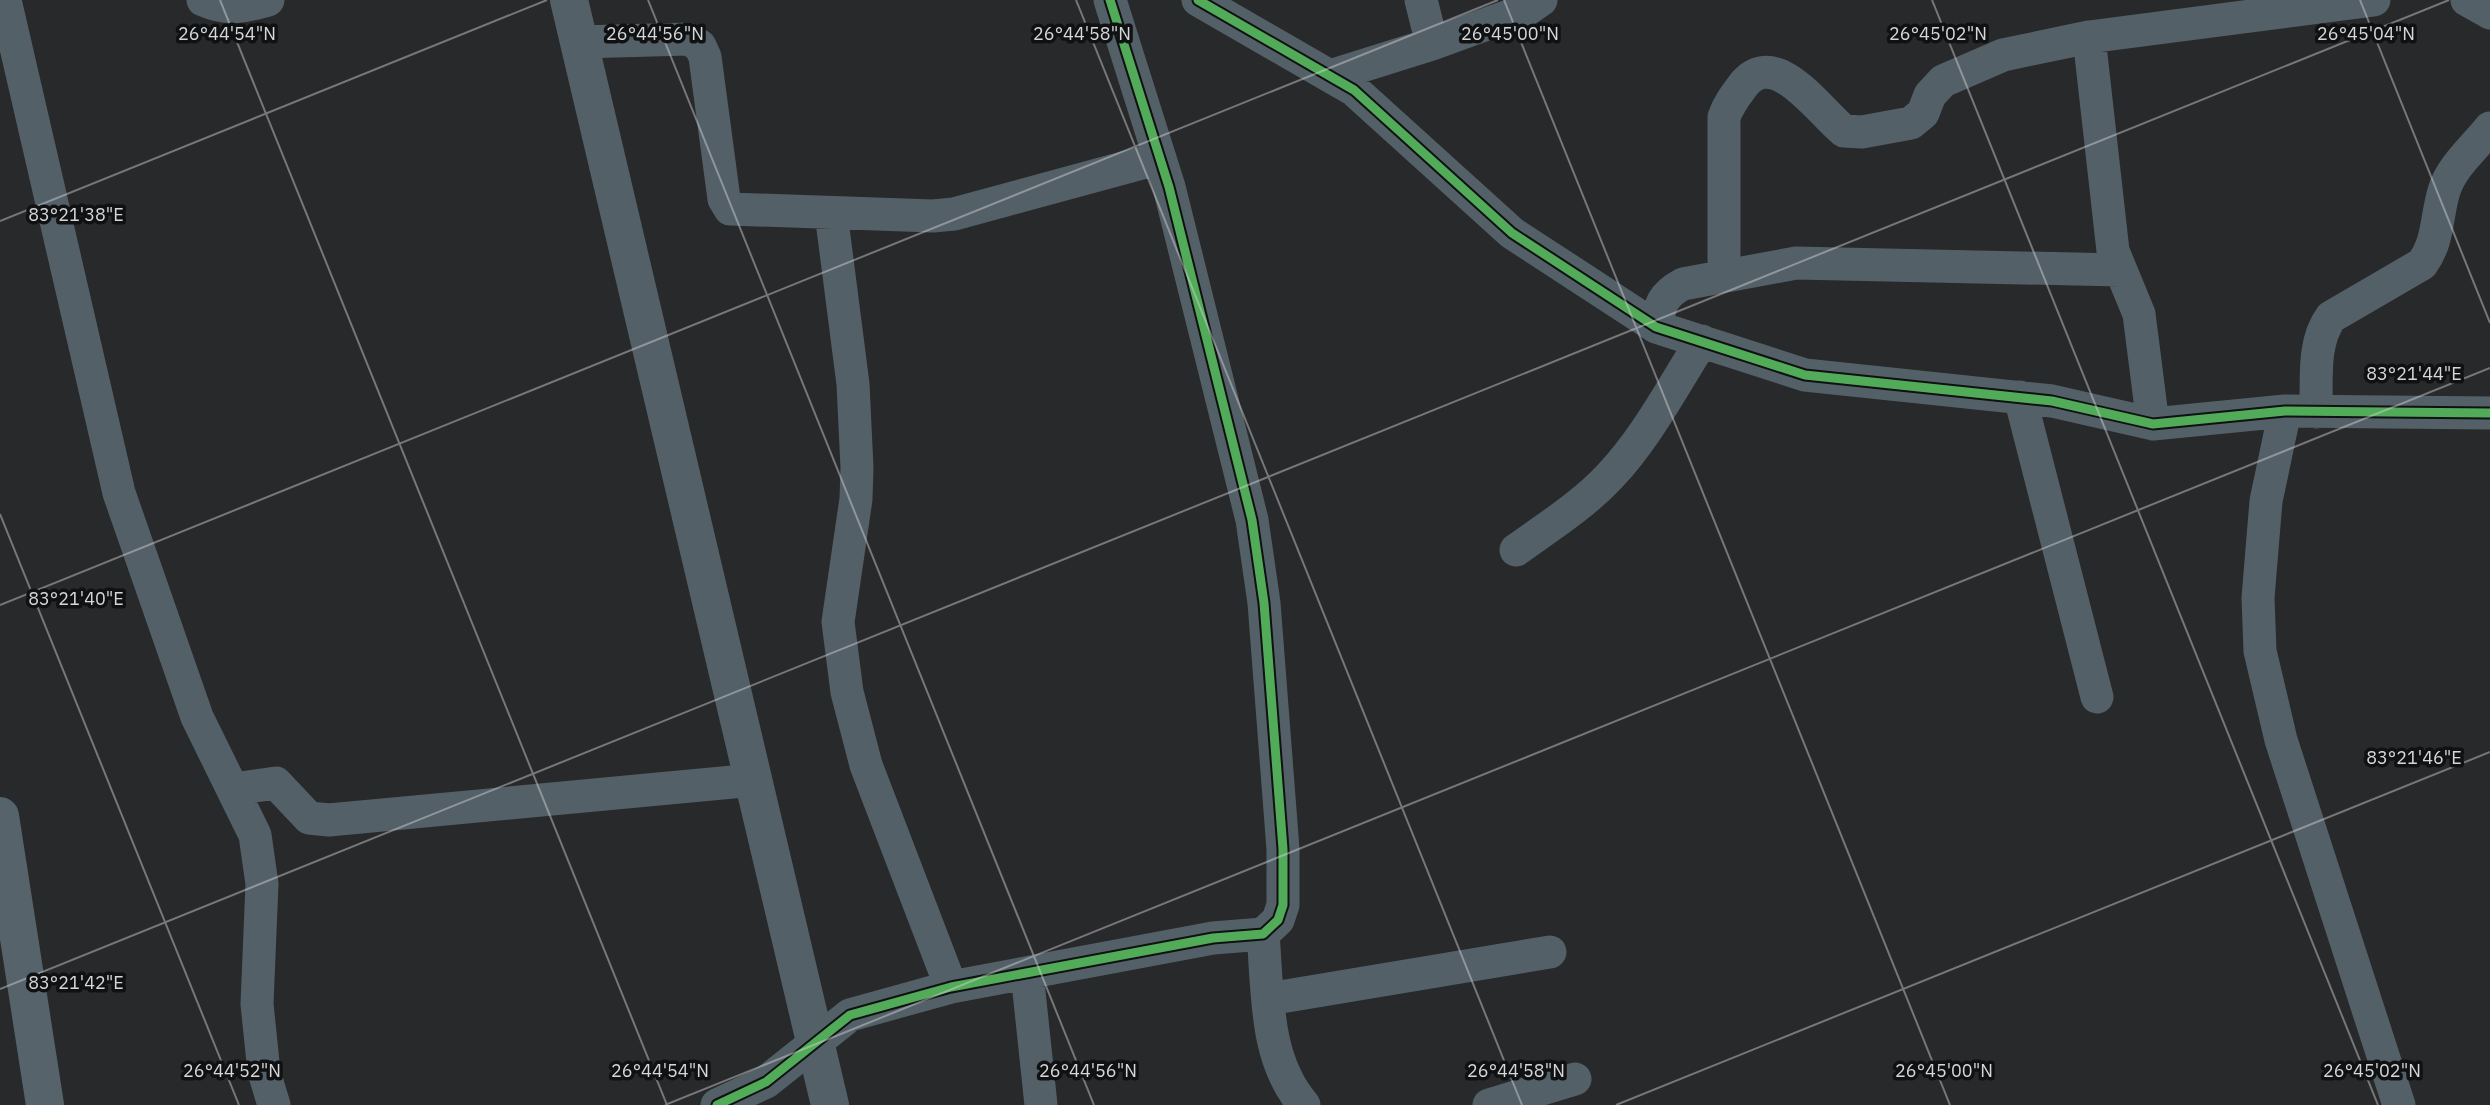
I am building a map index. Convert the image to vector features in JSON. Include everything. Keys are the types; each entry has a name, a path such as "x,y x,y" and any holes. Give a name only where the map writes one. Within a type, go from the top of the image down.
{"main road":[{"path":"0,816 45,1105"}],"street":[{"path":"5,0 119,493 197,717 255,835 262,884 257,1004 264,1072 274,1105"},
{"path":"203,0 222,8 268,0"},
{"path":"569,0 830,1105"},
{"path":"717,1105 766,1082 814,1040 850,1015 951,987 1213,938 1263,934 1278,920 1283,894 1283,849 1264,603 1252,520 1160,158 1110,0"},
{"path":"1198,0 1354,90 1512,233 1656,327 1805,375 2052,401 2152,424 2301,411 2490,413"},
{"path":"1421,0 1432,44"},
{"path":"1329,76 1432,44 1528,9 1541,0"},
{"path":"1724,276 1724,117 1728,104 1752,75 1766,71 1779,74 1792,81 1844,131 1862,132 1911,124 1923,113 1930,95 1943,81 2003,55 2089,37 2146,14 2374,0"},
{"path":"2467,0 2490,13"},
{"path":"2089,37 2113,251 2139,314 2152,424"},
{"path":"579,42 689,39 700,46 705,57 724,199 730,209 933,216 954,214 1160,158"},
{"path":"2399,1105 2281,740 2260,651 2258,598 2266,501 2301,411 2323,328 2332,317 2422,264 2432,251 2448,182 2490,128"},
{"path":"831,213 853,384 857,468 838,622 847,692 866,765 951,987"},
{"path":"1656,327 1660,302 1668,292 1683,284 1796,263 2120,270"},
{"path":"1517,550 1585,500 1609,477 1629,454 1702,341"},
{"path":"2020,397 2097,697"},
{"path":"233,789 276,783 309,818 329,820 754,780"},
{"path":"1263,934 1274,1045 1283,1077 1304,1105"},
{"path":"1269,999 1550,952"},
{"path":"1027,973 1041,1105"},
{"path":"1489,1105 1575,1079"}],"cycle path":[{"path":"717,1105 766,1082 850,1015 951,987 1213,938 1263,934 1278,920 1283,905 1283,849 1264,603 1252,520 1169,187 1110,0"},
{"path":"1198,0 1354,90 1512,233 1656,327 1805,375 2052,401 2153,424 2285,411 2490,413"}]}
